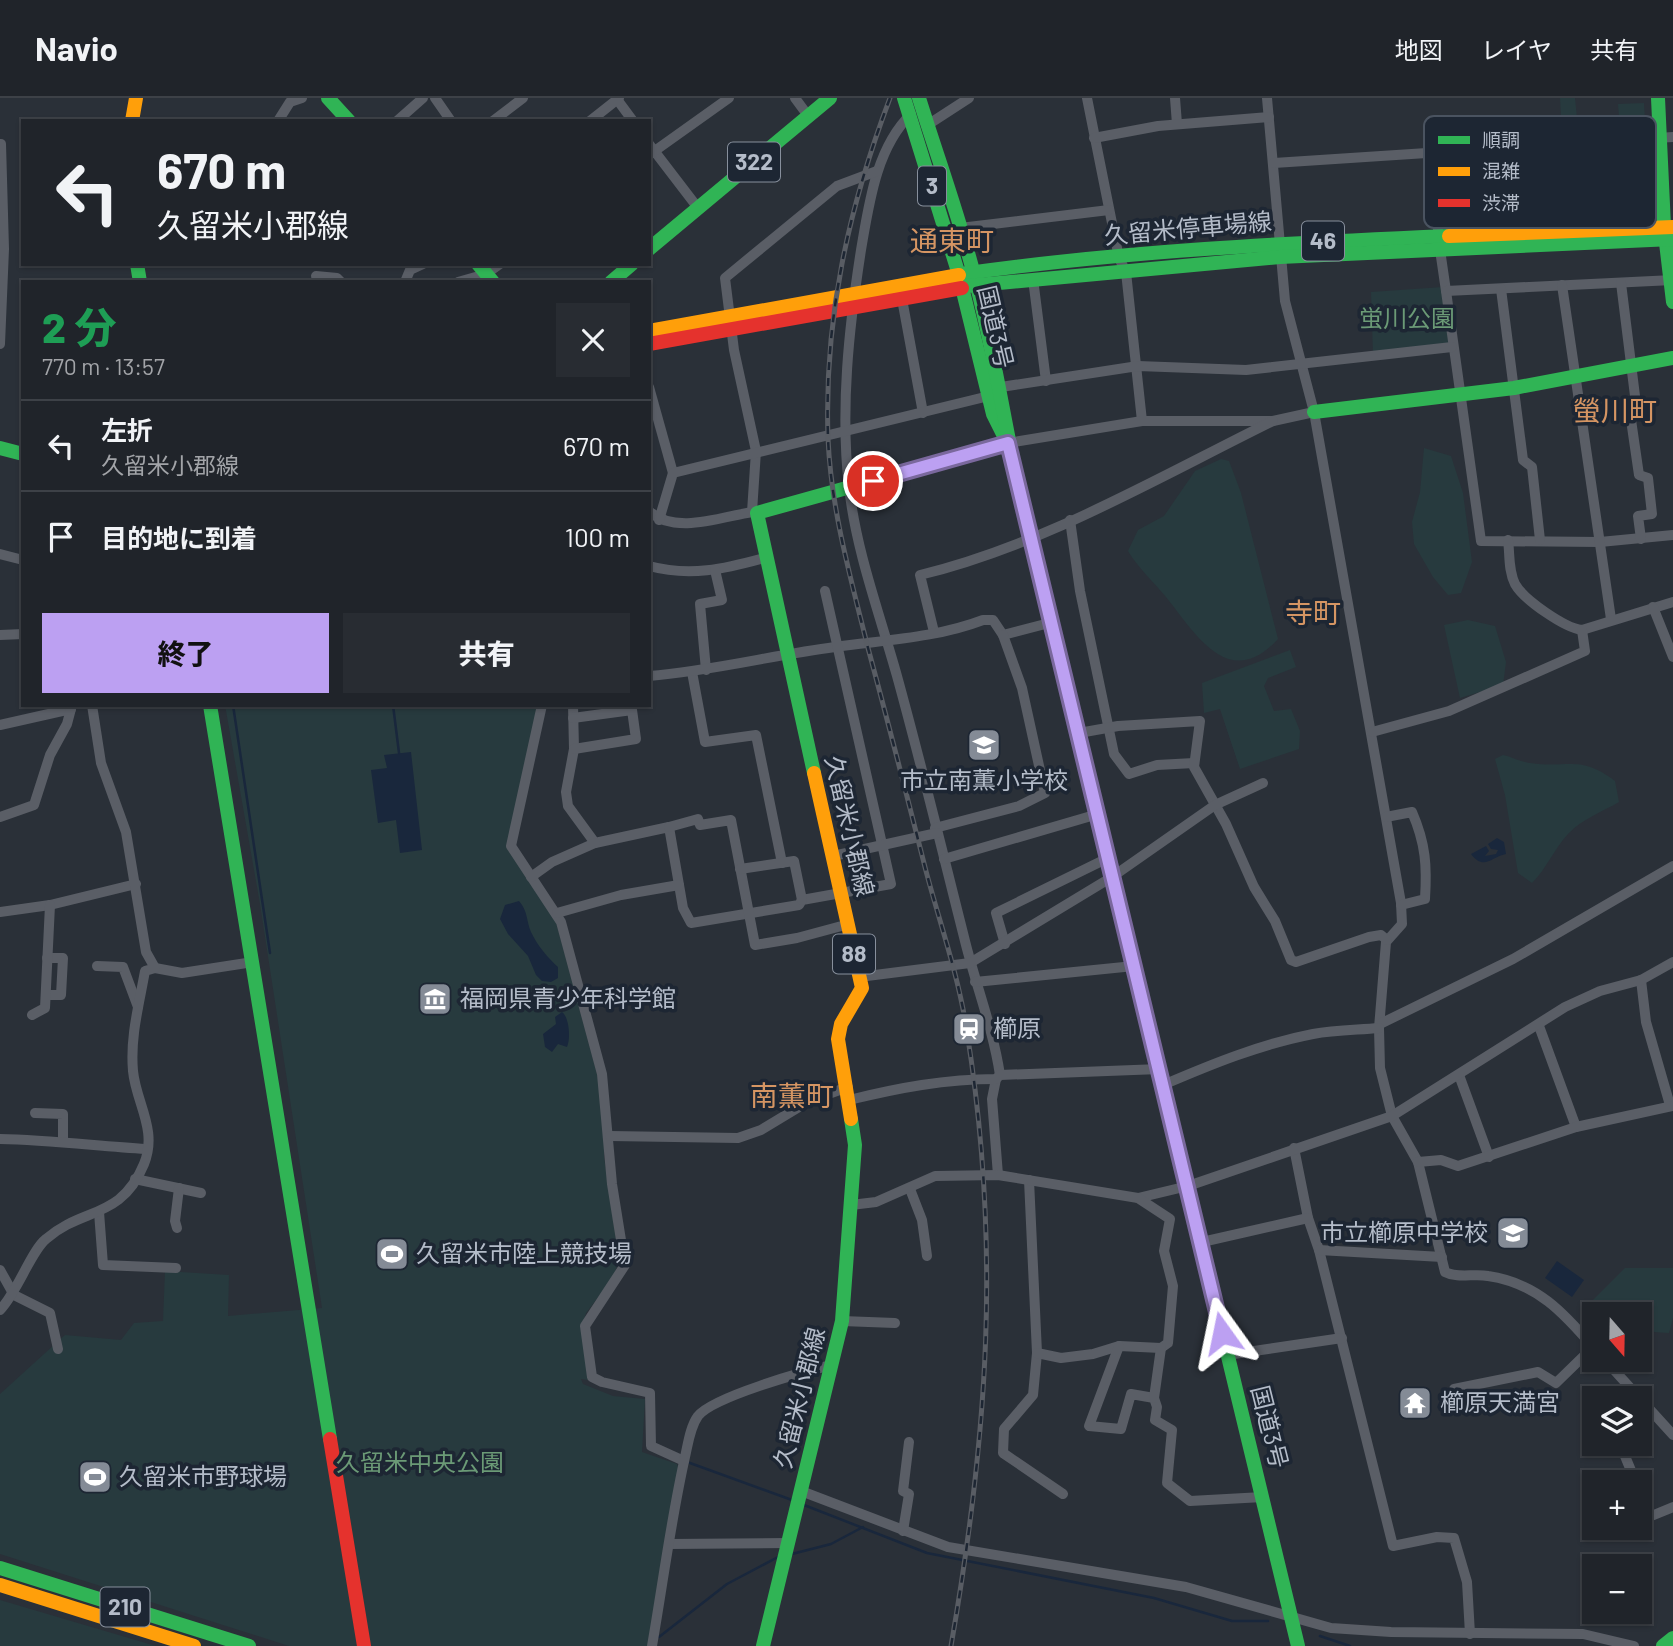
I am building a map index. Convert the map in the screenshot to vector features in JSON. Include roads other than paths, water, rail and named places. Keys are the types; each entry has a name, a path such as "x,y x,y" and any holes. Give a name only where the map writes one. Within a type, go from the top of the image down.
{"main road":[{"path":"132,119 136,98"},
{"path":"328,98 347,119"},
{"name":"322","path":"651,247 830,98"},
{"name":"国道3号","path":"904,98 968,279 1001,387 1008,443 1054,622 1112,877 1298,1646"},
{"name":"国道3号","path":"919,98 960,228 993,414 1008,443"},
{"path":"1658,98 1666,138 1673,302"},
{"name":"久留米停車場線","path":"968,279 1119,258 1279,250 1438,236 1669,233"},
{"name":"久留米停車場線","path":"968,279 1033,279 1126,272 1279,250 1440,252 1669,233"},
{"path":"613,280 630,266"},
{"path":"854,300 902,299 968,279"},
{"path":"651,343 732,323 968,279"},
{"path":"651,331 732,323"},
{"path":"1314,412 1514,388 1673,358"},
{"path":"755,513 1008,443"},
{"path":"0,448 21,453"},
{"name":"久留米小郡線","path":"755,513 862,988 859,998 839,1023 838,1039 855,1145 842,1321 763,1646"},
{"path":"210,707 364,1646"},
{"name":"210","path":"0,1568 249,1646"},
{"name":"210","path":"0,1585 194,1646"},
{"path":"354,1646 359,1613"},
{"path":"1663,1646 1673,1638"}],"street":[{"path":"279,119 290,102 302,98"},
{"path":"399,119 423,98"},
{"path":"435,98 450,119"},
{"path":"497,119 523,98"},
{"path":"592,119 618,98 632,119"},
{"path":"698,208 651,150 729,98"},
{"path":"795,98 809,117"},
{"path":"929,124 969,98"},
{"path":"1087,98 1119,258 1126,272 1142,421"},
{"path":"1175,98 1177,124"},
{"path":"1267,98 1285,301 1299,366 1314,412 1401,905 1402,924 1387,940 1380,1026 1380,1068 1392,1116 1418,1162 1445,1272 1451,1275 1486,1275 1511,1280 1560,1308 1582,1334"},
{"path":"911,114 896,131 877,171 854,300 847,365 849,487 876,609 887,641 975,982 992,1032 998,1077 992,1099 998,1175"},
{"path":"1094,138 1177,124 1269,117"},
{"path":"0,344 4,249 1,144"},
{"path":"1274,163 1424,154"},
{"path":"651,513 659,520 690,523 755,513 756,451 725,278 837,187 877,171"},
{"path":"960,228 1110,210"},
{"path":"1438,228 1452,347 1481,541 1600,542 1673,535"},
{"path":"406,280 410,270 419,266"},
{"path":"464,280 486,273"},
{"path":"316,276 339,280"},
{"path":"1033,279 1046,381"},
{"path":"1446,291 1671,281"},
{"path":"1621,283 1636,404 1629,406 1639,475 1648,478 1652,514 1637,516 1641,539"},
{"path":"1562,285 1611,619"},
{"path":"1501,289 1523,460 1532,467 1540,540"},
{"path":"902,299 923,413"},
{"path":"1001,387 1138,366 1246,370 1452,347"},
{"path":"673,473 989,396"},
{"path":"651,397 673,473 659,520"},
{"path":"1008,443 1142,421 1273,421 1314,412"},
{"path":"934,632 920,575 974,562 1033,537 1273,421"},
{"path":"1070,520 1080,591 1114,754 1129,774 1157,765 1194,763"},
{"path":"1508,540 1512,576 1520,591 1568,628 1582,630 1673,602"},
{"path":"0,554 21,559"},
{"path":"651,567 672,572 715,570 764,558"},
{"path":"706,670 700,604 722,600 715,570"},
{"path":"802,900 891,884 825,591"},
{"path":"1653,607 1673,657"},
{"path":"651,676 692,673 838,646 887,641 993,620 1003,635 1022,688 1045,793 1019,806 936,831 833,856"},
{"path":"1003,635 1054,622"},
{"path":"1372,732 1449,711 1585,651 1582,630"},
{"path":"0,635 21,634"},
{"path":"692,673 705,741 756,735 782,863"},
{"path":"0,725 72,707"},
{"path":"0,817 34,805 50,755 72,707"},
{"path":"92,707 101,763 126,832 146,952 155,968"},
{"path":"542,707 512,838 513,853 557,913 602,1074 610,1136 612,1184 625,1265 585,1326 592,1377 602,1382 650,1393 651,1446 684,1461"},
{"path":"573,707 574,749 566,793 568,806 595,843"},
{"path":"573,718 632,710 636,739 574,749"},
{"path":"1079,733 1107,727 1200,720 1194,763 1254,887 1275,921 1291,960 1296,962 1369,937 1381,936 1387,940"},
{"path":"859,977 970,963 1112,877 1215,805 1263,783"},
{"path":"1386,817 1412,812 1419,830 1429,882 1425,899 1401,905"},
{"path":"944,859 1098,814"},
{"path":"531,877 552,862 595,843 698,819 700,825 732,820 755,945 797,938 849,924"},
{"path":"669,827 683,908 691,923 799,905 802,900 794,862 740,869"},
{"path":"1005,944 996,913 1108,858"},
{"path":"1163,1085 1226,1058 1266,1046 1315,1033 1380,1026 1513,959 1673,866"},
{"path":"0,912 50,905 136,884"},
{"path":"557,913 621,895 679,885"},
{"path":"32,1015 45,1008 50,905"},
{"path":"46,995 61,995 63,958 47,958"},
{"path":"0,1310 14,1295 44,1240 124,1198 145,1163 147,1116 134,1075 132,1042 145,971 155,968 182,973 253,962"},
{"path":"851,1205 876,1202 936,1176 998,1175 1138,1198 1188,1186 1392,1116 1577,1002 1640,980 1673,962"},
{"path":"97,966 123,967 138,1007"},
{"path":"975,982 1134,966"},
{"path":"1418,1162 1441,1160 1458,1166 1576,1127 1672,1106 1646,1022 1640,980"},
{"path":"1539,1026 1576,1127"},
{"path":"610,1136 738,1138 761,1130 809,1101 848,1093 998,1077 1160,1069"},
{"path":"1458,1075 1489,1157"},
{"path":"35,1113 63,1114 63,1140"},
{"path":"0,1139 63,1140 81,1145 146,1149"},
{"path":"1294,1148 1308,1218 1319,1250 1394,1546 1437,1537 1454,1538 1467,1582 1470,1634"},
{"path":"135,1179 201,1193"},
{"path":"1029,1180 1037,1353 1032,1395 1004,1429 1003,1453 1063,1494"},
{"path":"177,1228 175,1221 179,1188"},
{"path":"910,1189 922,1220 927,1256"},
{"path":"1037,1353 1061,1358 1093,1354 1119,1346 1160,1348 1168,1343 1173,1286 1164,1251 1170,1220 1138,1198"},
{"path":"99,1212 103,1265 176,1268"},
{"path":"1202,1242 1308,1218"},
{"path":"1319,1250 1441,1257"},
{"path":"0,1270 14,1295 50,1313 58,1349"},
{"path":"842,1321 895,1323"},
{"path":"1227,1355 1342,1338"},
{"path":"1119,1346 1089,1426 1121,1429 1131,1394 1154,1398"},
{"path":"1160,1348 1154,1398 1157,1407 1155,1420 1172,1430 1167,1483 1191,1501 1263,1497"},
{"path":"1454,1389 1538,1372 1556,1383 1582,1359"},
{"path":"652,1646 684,1461 698,1416 713,1405 780,1379 832,1365"},
{"path":"1616,1372 1629,1386"},
{"path":"1652,1411 1673,1435"},
{"path":"904,1531 909,1494 903,1491 909,1442"},
{"path":"801,1491 948,1547 1185,1587 1331,1628 1470,1634 1583,1634 1634,1646"},
{"path":"1652,1516 1673,1507"},
{"path":"670,1544 788,1543"}],"water":[{"path":"411,752 422,850 400,853 396,820 378,823 371,770 387,768 384,755"},
{"path":"1497,838 1504,842 1506,854 1488,862 1480,862 1471,854 1486,846 1489,851 1485,856 1496,854 1498,850 1491,849 1488,844"},
{"path":"519,901 524,908 533,937 558,967 558,978 551,982 542,981 536,975 528,956 508,934 500,919 505,905"},
{"path":"562,1012 568,1023 567,1047 558,1044 552,1052 545,1047 543,1034 556,1024 555,1017"},
{"path":"1557,1261 1584,1280 1572,1297 1545,1278"}],"waterway":[{"path":"233,707 270,953"},
{"path":"393,707 399,753"},
{"path":"690,1463 792,1500"},
{"path":"804,1505 927,1553 1154,1598 1232,1621 1268,1621"},
{"path":"792,1554 831,1544 863,1527"},
{"path":"659,1637 727,1584 778,1557"},
{"path":"1320,1636 1350,1646"}],"railway":[{"path":"890,98 862,181 842,265 830,350 828,438 833,491 843,544 959,991 978,1111 987,1264 986,1340 974,1491 951,1646"}],"place":[{"name":"市立南薫小学校","path":"984,745"},
{"name":"福岡県青少年科学館","path":"435,999"},
{"name":"櫛原","path":"969,1029"},
{"name":"市立櫛原中学校","path":"1513,1233"},
{"name":"久留米市陸上競技場","path":"392,1254"},
{"name":"櫛原天満宮","path":"1415,1403"},
{"name":"久留米市野球場","path":"95,1477"}],"district":[{"name":"通東町","path":"952,241"},
{"name":"螢川町","path":"1615,411"},
{"name":"寺町","path":"1313,613"},
{"name":"南薫町","path":"792,1096"}],"park label":[{"name":"蛍川公園","path":"1407,319"},
{"name":"久留米中央公園","path":"420,1463"}]}
